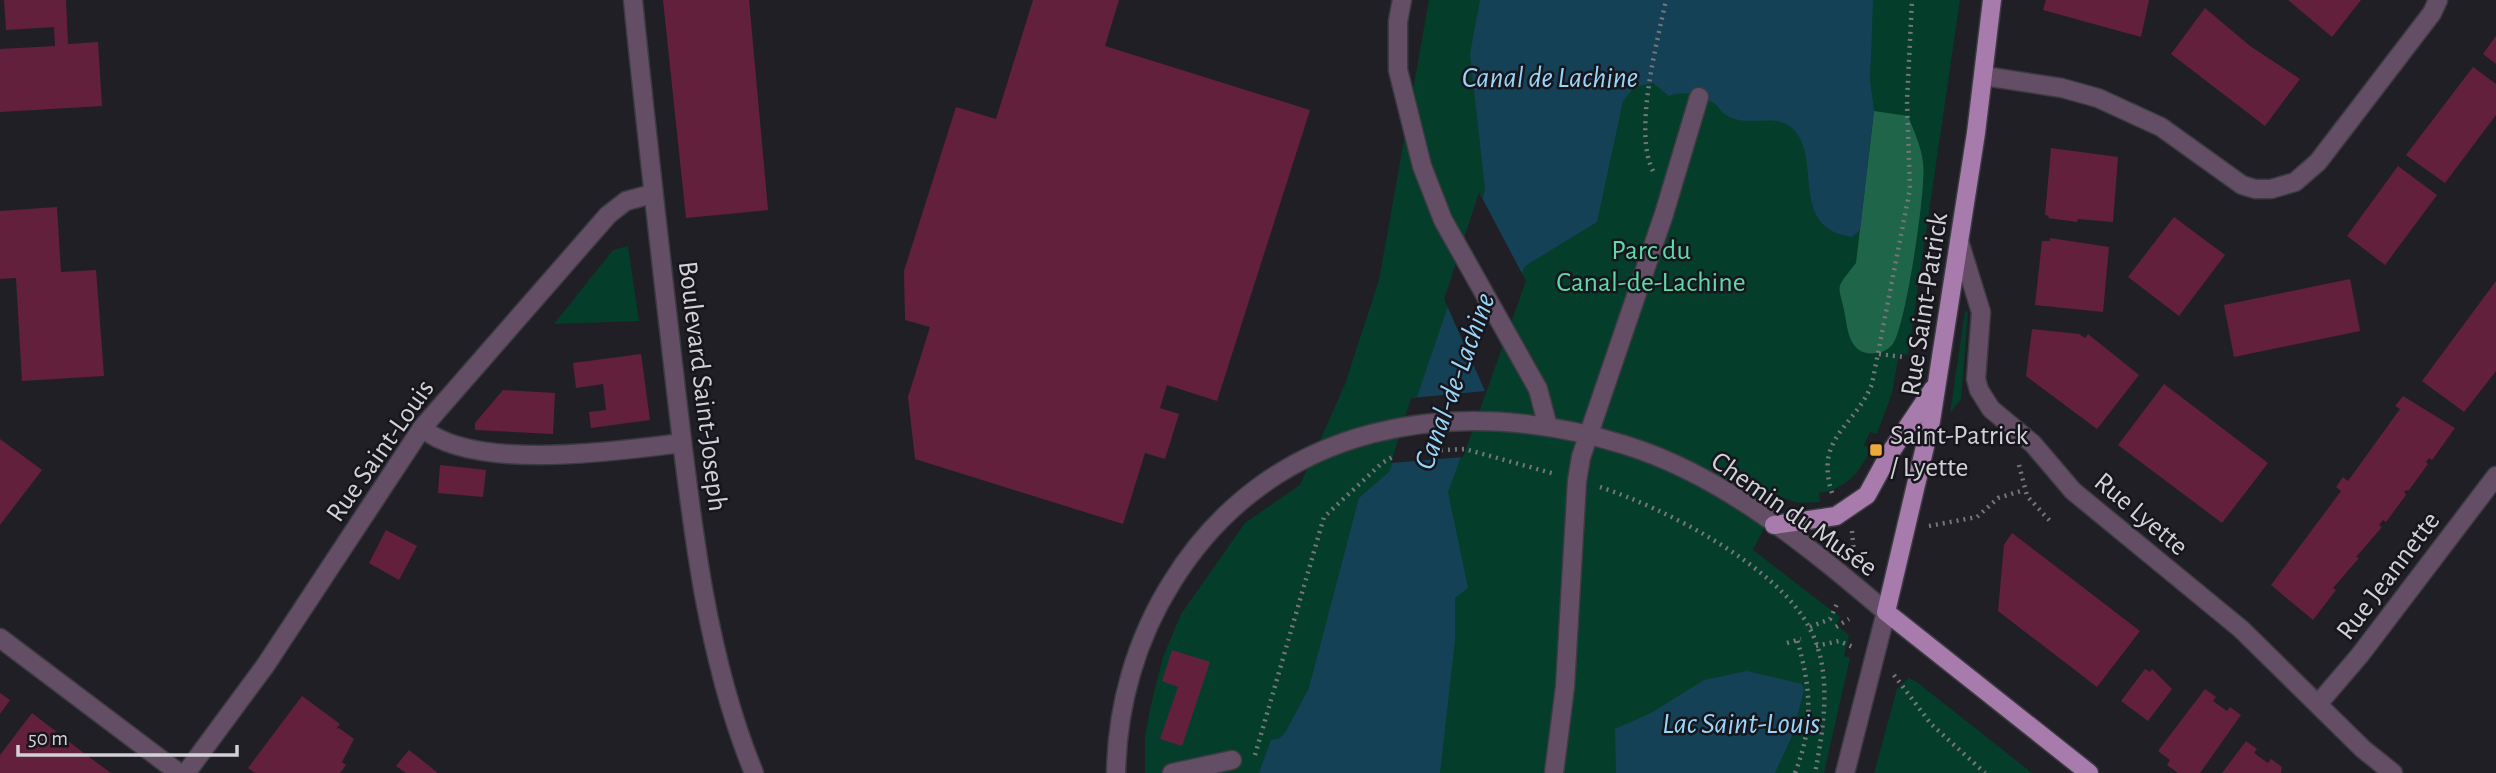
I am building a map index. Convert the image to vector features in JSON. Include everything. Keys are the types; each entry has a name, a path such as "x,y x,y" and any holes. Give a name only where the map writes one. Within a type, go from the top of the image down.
{"main road":[{"name":"Rue Saint-Patrick","path":"1886,612 1919,481 1937,384 1984,76 1992,0"},
{"path":"1774,525 1836,516 1867,495 1890,453 1937,384"},
{"name":"Chemin du Musée","path":"1886,612 2089,773"}],"street":[{"name":"Boulevard Saint-Joseph","path":"633,0 652,194 682,443 709,610 736,720 754,773"},
{"path":"1402,0 1398,20 1398,70 1410,129 1435,202 1543,399 1548,427"},
{"path":"1984,76 2062,88 2098,98 2170,132 2242,185 2262,190 2283,187 2308,173 2329,149 2432,13 2438,0"},
{"path":"1554,773 1565,687 1577,481 1587,435 1672,186 1699,97"},
{"name":"Rue Saint-Louis","path":"186,773 272,655 422,428 608,215 626,201 652,194"},
{"name":"Rue Lyette","path":"1959,241 1981,312 1975,359 1979,390 1991,409 2033,444 2083,500 2232,621 2363,749 2393,773"},
{"name":"Chemin du Musée","path":"1116,773 1122,716 1142,640 1166,592 1204,537 1250,493 1295,463 1358,436 1401,426 1475,420 1548,427 1626,445 1686,469 1774,525 1886,612"},
{"path":"422,428 447,443 539,455 580,454 682,443"},
{"name":"Rue Jeannette","path":"2318,704 2360,655 2494,482"},
{"path":"1845,773 1886,612"},
{"path":"0,638 179,773"},
{"path":"1172,773 1232,760"}],"path":[{"path":"1666,0 1648,90 1647,135 1653,172 1672,186"},
{"path":"1833,495 1828,466 1831,446 1839,430 1867,396 1879,354 1910,189 1907,101 1912,0"},
{"path":"1879,354 1903,357"},
{"path":"1418,452 1465,449 1564,477"},
{"path":"1254,760 1324,516 1392,456 1399,454"},
{"path":"2014,455 2024,490 2050,521"},
{"path":"1592,485 1655,508 1718,543 1781,592 1810,627 1825,691 1815,773"},
{"path":"1928,526 1977,517 1998,498 2024,490"},
{"path":"1852,530 1854,554"},
{"path":"1810,627 1830,619 1836,609"},
{"path":"1836,627 1849,619"},
{"path":"1787,643 1799,639 1809,682 1805,747 1795,773"},
{"path":"1816,646 1832,641 1851,645"},
{"path":"1896,676 1931,724 1985,773"}],"green space":[{"name":"Parc du Canal-de-Lachine","path":"1429,0 1960,0 1908,355 1899,354 1892,393 1877,434 1870,432 1864,445 1871,449 1862,465 1844,484 1819,493 1820,502 1799,503 1780,497 1753,550 1840,617 1836,625 1849,635 1844,656 1850,658 1824,773 1145,773 1145,738 1150,709 1163,657 1181,614 1245,523 1300,485 1345,384 1379,280"},
{"path":"1874,111 1908,116 1921,150 1923,176 1914,254 1899,330 1889,348 1869,353 1857,348 1850,337 1840,288 1856,263"},
{"path":"628,246 639,321 554,324 613,250"},
{"path":"1965,311 1968,312 1961,399 1950,413"},
{"path":"1909,678 2032,773 1874,773 1897,689"}],"water":[{"name":"Canal de Lachine","path":"1480,0 1873,0 1870,80 1874,111 1860,230 1852,237 1832,231 1820,220 1813,206 1806,156 1801,141 1785,123 1735,119 1704,98 1686,93 1669,96 1653,83 1634,87 1623,101 1597,222 1525,266 1521,275 1526,281 1448,492 1468,588 1455,598 1455,640 1440,773 1259,773 1271,740 1280,738 1285,733 1309,688 1359,498 1390,471 1411,398 1417,397 1448,306 1444,299 1479,192 1483,198 1485,189 1470,54"},
{"name":"Lac Saint-Louis","path":"1747,671 1802,684 1804,690 1792,736 1775,773 1616,773 1615,729 1651,713 1704,680"}],"pier":[{"path":"1479,192 1526,281 1463,457 1391,463 1411,398 1485,391 1444,299"}],"building":[{"path":"4,0 66,0 68,44 98,42 102,106 0,112 0,49 55,46 54,27 6,30"},
{"path":"663,0 749,0 768,210 686,218"},
{"path":"1033,0 1119,0 1105,46 1310,110 1217,401 1167,385 1160,408 1179,414 1165,459 1145,453 1123,524 915,459 908,397 930,327 905,320 904,271 956,107 996,119"},
{"path":"2046,0 2149,0 2141,37 2043,10"},
{"path":"2288,0 2361,0 2332,37"},
{"path":"2205,8 2250,46 2300,79 2265,126 2171,54"},
{"path":"2496,36 2496,64 2483,54"},
{"path":"2473,67 2496,84 2496,115 2445,183 2406,155"},
{"path":"2051,148 2118,157 2113,222 2078,219 2077,222 2048,218 2049,216 2045,215"},
{"path":"2398,166 2437,195 2385,265 2347,236"},
{"path":"57,207 61,272 96,270 104,376 22,381 16,278 0,279 0,211"},
{"path":"2174,217 2225,255 2179,316 2128,277"},
{"path":"2050,238 2109,247 2103,312 2035,305 2042,241 2050,241"},
{"path":"2350,279 2360,331 2234,357 2224,305"},
{"path":"2496,281 2496,371 2464,412 2422,381"},
{"path":"2032,329 2079,334 2085,338 2088,334 2139,375 2097,429 2026,376"},
{"path":"641,354 650,420 591,428 589,412 606,410 603,384 576,388 573,363"},
{"path":"2164,384 2268,463 2222,523 2118,445"},
{"path":"503,390 555,393 553,434 475,430 475,423"},
{"path":"2403,396 2455,428 2432,460 2429,458 2426,462 2428,464 2409,490 2404,491 2406,495 2386,522 2383,520 2379,525 2382,527 2333,588 2336,590 2313,620 2271,585 2341,491 2336,487 2343,477 2348,481 2400,409 2395,406"},
{"path":"0,439 42,470 0,525"},
{"path":"440,465 486,470 483,497 438,493"},
{"path":"386,530 417,546 399,580 369,563"},
{"path":"2012,533 2140,631 2097,687 1998,611 2004,545"},
{"path":"1172,650 1210,662 1182,746 1160,739 1178,687 1162,681"},
{"path":"2145,669 2150,672 2152,669 2172,689 2148,721 2121,701"},
{"path":"2205,689 2216,697 2213,701 2227,711 2230,707 2241,715 2200,773 2178,773 2167,765 2170,760 2158,751"},
{"path":"0,693 10,700 0,714"},
{"path":"302,696 340,724 336,729 339,728 354,739 342,762 346,765 340,773 255,773 248,768"},
{"path":"32,713 111,773 0,773 0,755"},
{"path":"2246,741 2257,749 2254,753 2268,763 2271,759 2282,767 2281,773 2222,773"},
{"path":"409,750 438,773 406,773 396,766"}],"place":[{"name":"Saint-Patrick / Lyette","path":"1876,450"}],"water label":[{"name":"Canal-de-Lachine","path":"1454,381"}]}
